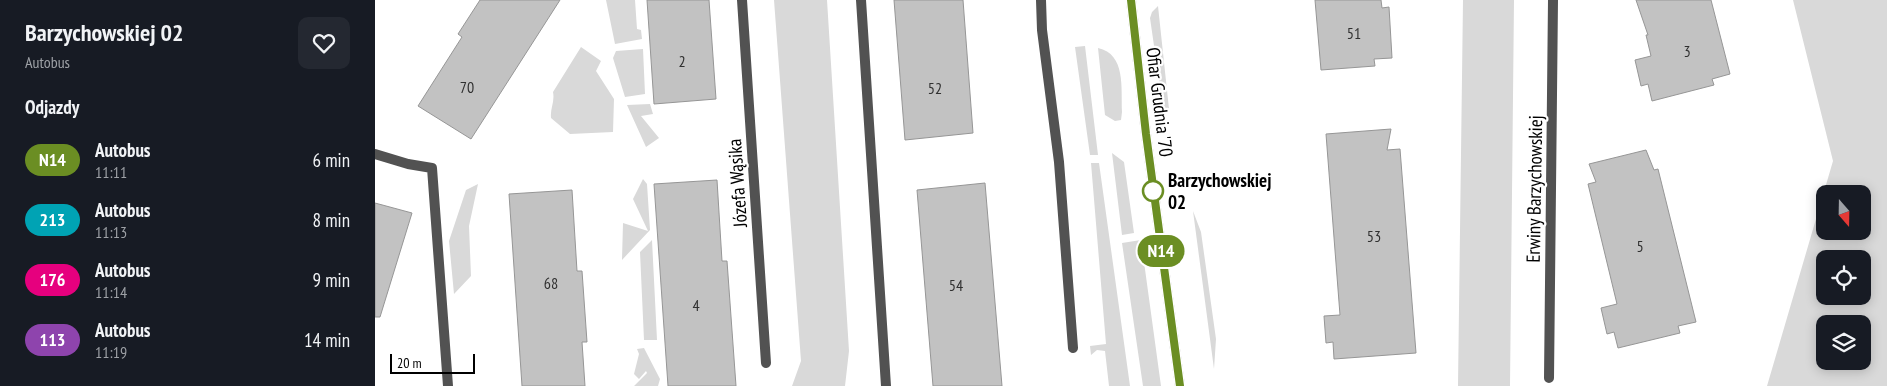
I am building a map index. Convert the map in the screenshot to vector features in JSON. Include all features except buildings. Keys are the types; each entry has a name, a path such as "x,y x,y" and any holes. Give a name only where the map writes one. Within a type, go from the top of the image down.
{"street":[{"name":"Józefa Wąsika","path":"742,0 766,363"},
{"path":"861,0 886,386"},
{"path":"1041,0 1042,30 1059,162 1073,348"},
{"name":"Ofiar Grudnia '70","path":"1131,0 1146,134 1180,386"},
{"name":"Erwiny Barzychowskiej","path":"1549,378 1553,0"},
{"path":"375,154 408,164 432,168 448,386"}],"shaded area":[{"path":"606,0 635,0 637,29 641,30 642,39 615,44"},
{"path":"774,0 827,0 849,351 845,386 792,386 801,361"},
{"path":"1463,0 1514,0 1510,386 1458,386"},
{"path":"1793,0 1887,0 1887,386 1767,386 1816,219 1816,240 1871,240 1871,185 1826,185 1833,161"},
{"path":"1158,6 1169,109 1164,115 1150,18 1152,12"},
{"path":"1085,46 1098,155 1090,155 1075,47"},
{"path":"581,47 601,61 596,71 614,99 613,132 570,134 551,118 553,92"},
{"path":"1098,48 1107,51 1118,65 1121,83 1121,120 1115,121 1105,115"},
{"path":"643,49 645,94 625,97 613,58 616,51"},
{"path":"650,104 653,114 641,116 659,138 646,147 627,105"},
{"path":"1112,153 1124,162 1134,233 1122,235"},
{"path":"1091,163 1099,163 1130,386 1109,386 1105,351 1097,350 1091,355 1090,346 1106,344"},
{"path":"643,179 647,184 650,230 622,260 623,223 648,231 633,199"},
{"path":"478,184 469,226 471,276 454,294 449,241 466,190"},
{"path":"1193,211 1201,232 1216,339 1214,369"},
{"path":"652,240 657,340 644,340 640,252"},
{"path":"1141,240 1161,386 1143,386 1122,243"},
{"path":"644,348 660,379 658,386 634,386 647,373 646,371 639,379 634,374 639,354 637,349"}],"bus line":[{"name":"N14","path":"1131,0 1146,134 1180,386"}],"place":[{"name":"Barzychowskiej 02","path":"1153,191"}]}
